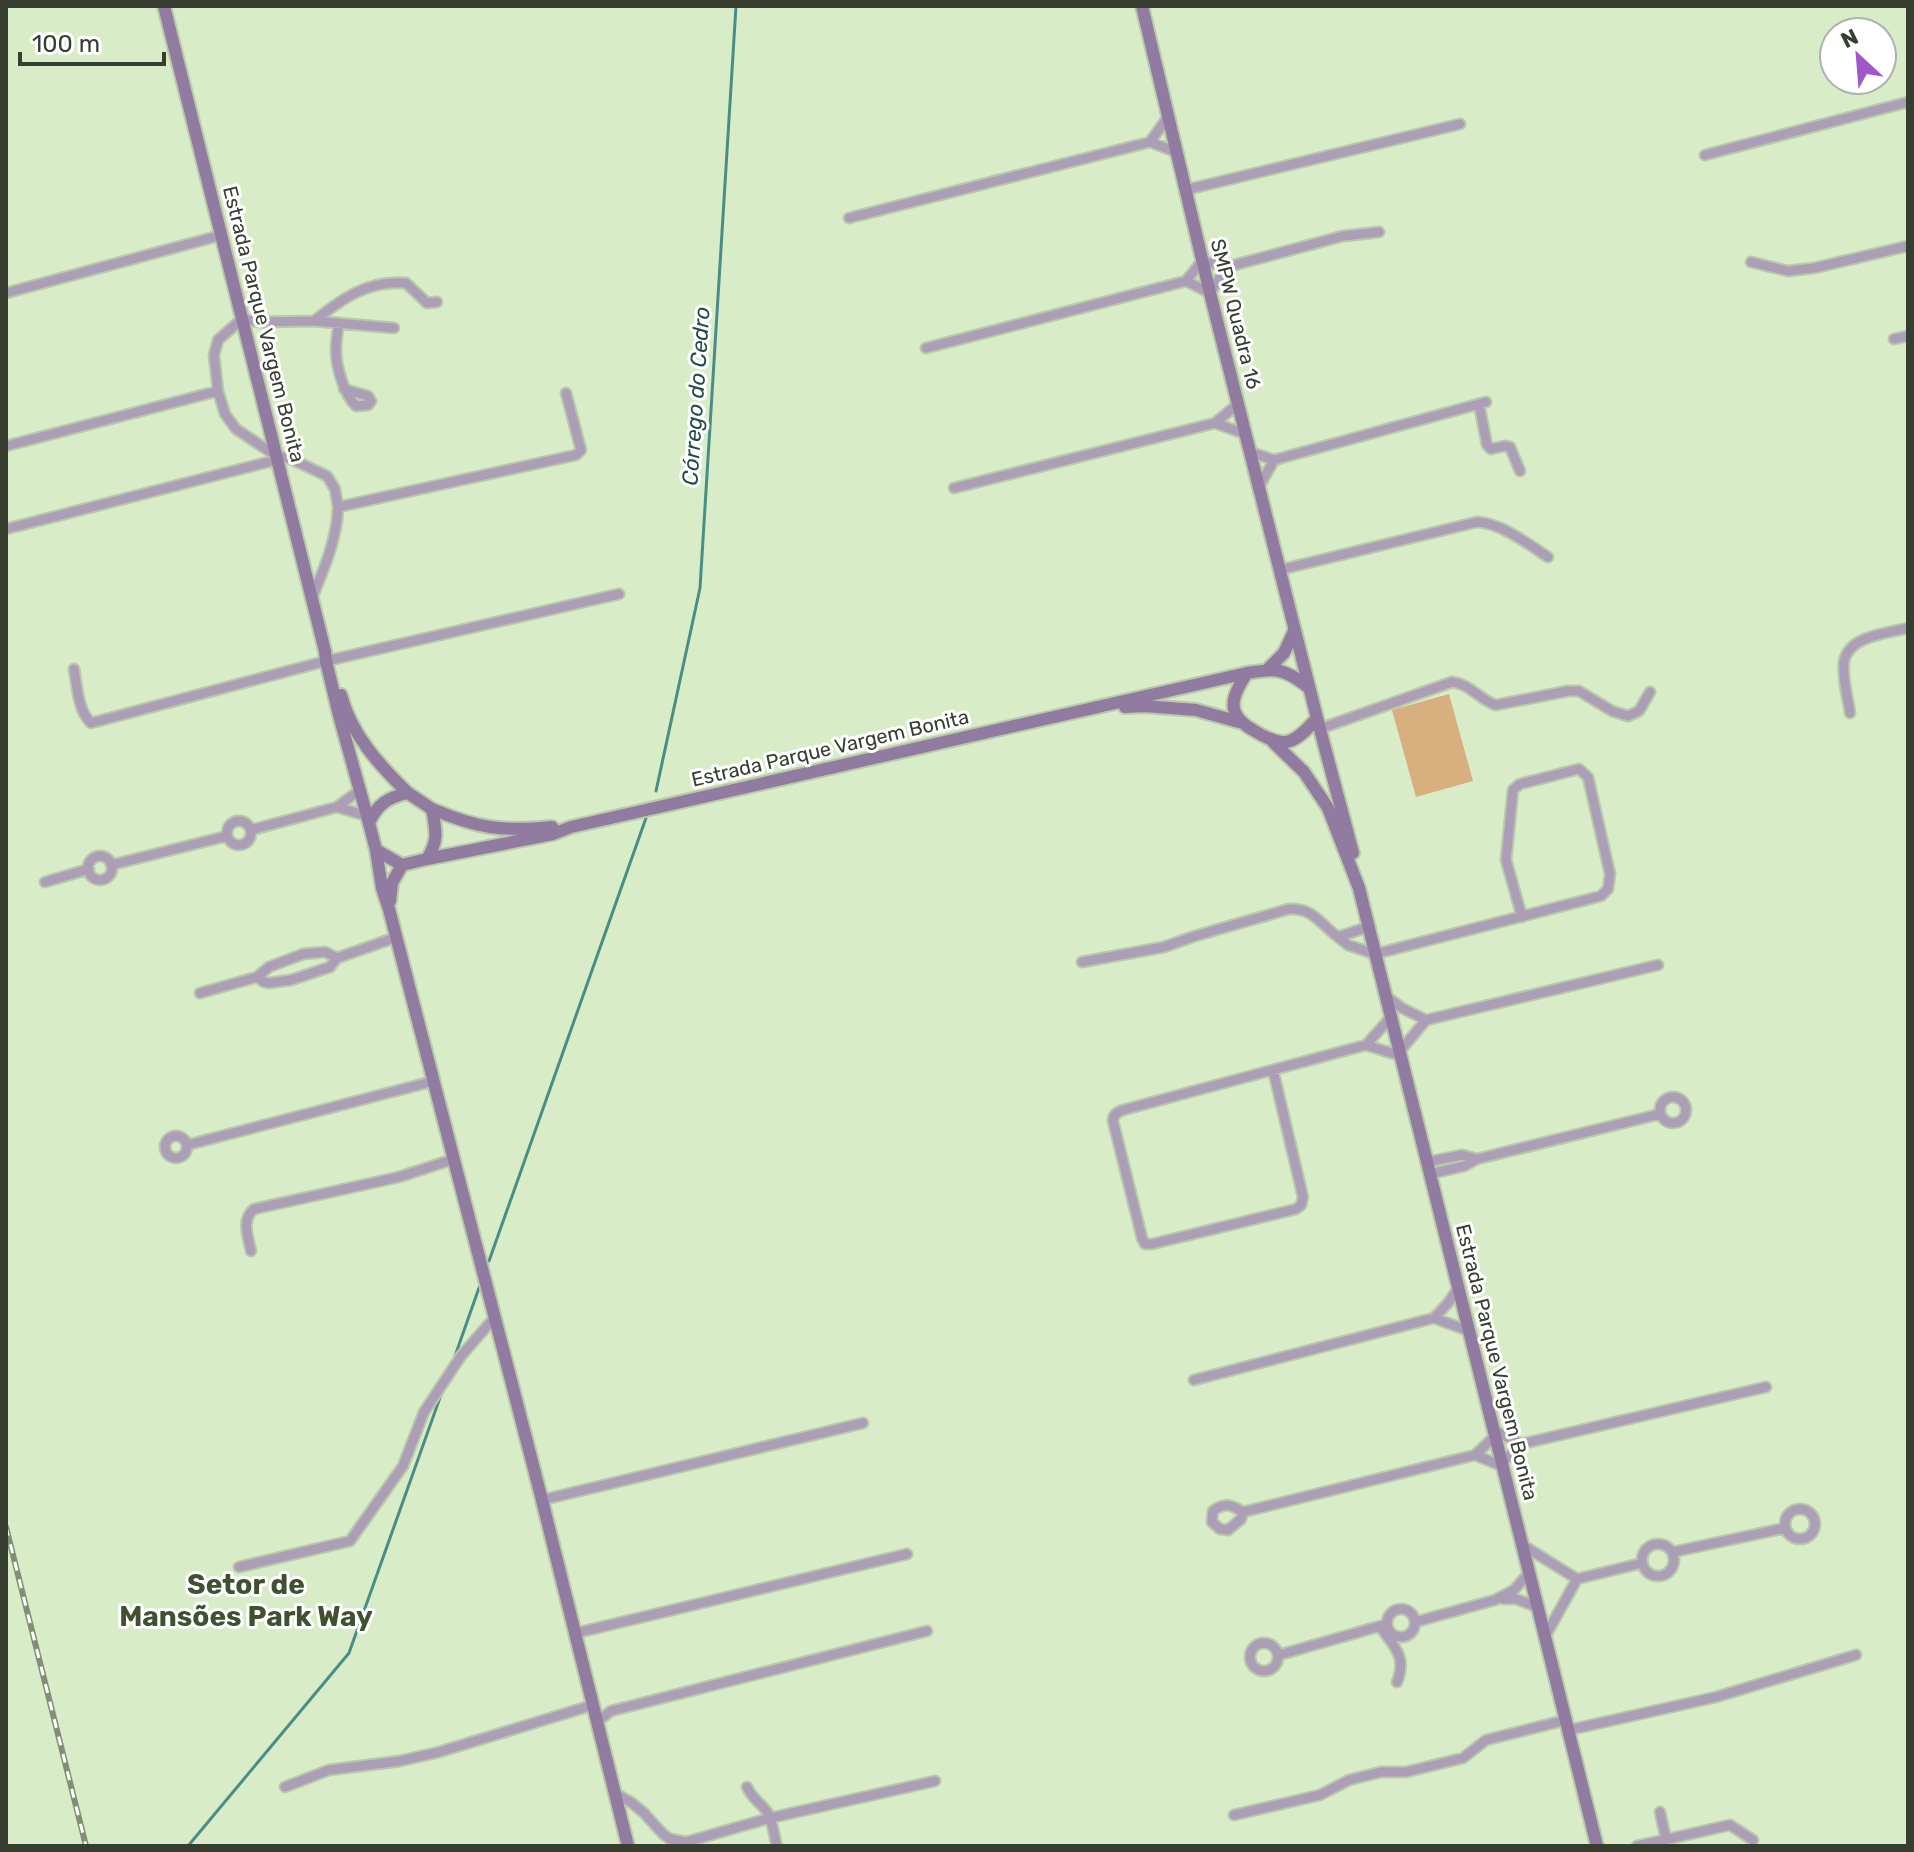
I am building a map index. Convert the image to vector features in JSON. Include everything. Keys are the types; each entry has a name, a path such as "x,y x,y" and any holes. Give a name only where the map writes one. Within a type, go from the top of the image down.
{"main road":[{"name":"Estrada Parque Vargem Bonita","path":"164,6 368,820"},
{"name":"SMPW Quadra 16","path":"1142,6 1308,687"},
{"path":"1267,670 1284,653 1294,631"},
{"name":"Estrada Parque Vargem Bonita","path":"328,657 342,701 369,752 408,793"},
{"path":"1267,670 1286,672 1308,687 1318,723 1284,743 1273,742 1239,722 1234,710 1237,688 1247,673 1267,670"},
{"name":"Estrada Parque Vargem Bonita","path":"432,809 473,825 493,828 571,827 1247,673"},
{"name":"Estrada Parque Vargem Bonita","path":"1098,707 1144,706 1196,710 1239,722"},
{"name":"Estrada Parque Vargem Bonita","path":"1318,723 1346,825 1359,888"},
{"name":"Estrada Parque Vargem Bonita","path":"1273,742 1304,772 1328,808 1359,888 1597,1846"},
{"path":"376,850 402,865 427,859 436,842 432,809 408,793 378,806 368,820 382,888 542,1500 628,1846"},
{"name":"Estrada Parque Vargem Bonita","path":"427,859 561,832 571,827"},
{"path":"389,909 392,883 402,865"}],"street":[{"path":"1705,155 1908,102"},
{"path":"1150,142 1168,117"},
{"path":"1185,190 1460,124"},
{"path":"849,218 1150,142 1176,152"},
{"path":"926,348 1186,281 1202,261 1227,267 1343,236 1379,232"},
{"path":"6,293 222,235"},
{"path":"1751,262 1788,271 1908,246"},
{"path":"1186,281 1210,293 1227,267"},
{"path":"314,321 353,292 391,281 406,283 427,303 437,302"},
{"path":"276,458 236,429 225,414 218,391 214,355 218,340 242,319 394,328"},
{"path":"338,323 336,349 344,389"},
{"path":"1894,339 1908,336"},
{"path":"6,446 218,391"},
{"path":"338,507 576,455 581,450 566,393"},
{"path":"1250,452 1274,460 1482,403 1487,445 1491,449 1510,447 1520,471"},
{"path":"954,488 1215,423 1238,404"},
{"path":"1215,423 1245,434"},
{"path":"6,529 276,458 291,459 327,476 335,489 338,507 334,535 312,598"},
{"path":"1259,487 1274,460"},
{"path":"1279,570 1477,522 1489,524 1518,538 1548,557"},
{"path":"74,669 83,712 91,723 328,657 619,594"},
{"path":"1850,713 1844,664 1847,654 1862,640 1908,628"},
{"path":"1318,723 1452,682 1470,688 1496,705 1579,691 1612,711 1628,716 1639,711 1650,692"},
{"path":"1082,962 1164,947 1301,908 1310,912 1348,945 1375,954 1522,917 1601,896 1608,889 1610,874 1588,777 1579,769 1520,784 1513,790 1506,856 1522,917"},
{"path":"251,830 337,807 360,790"},
{"path":"337,807 368,820"},
{"path":"236,821 247,824 251,830 248,841 242,845 231,842 227,836 228,828 236,821"},
{"path":"111,865 227,836"},
{"path":"96,857 104,857 111,865 108,877 100,880 92,877 89,869 90,862 96,857"},
{"path":"45,882 89,869"},
{"path":"1338,937 1368,927"},
{"path":"257,977 269,983 291,980 330,967 337,958 397,937"},
{"path":"200,993 257,977 269,967 303,954 325,952 337,958"},
{"path":"1273,1070 1303,1197 1301,1205 1296,1209 1145,1244 1113,1121 1115,1115 1123,1110 1366,1045 1400,1054 1426,1020 1658,965"},
{"path":"1386,996 1426,1020"},
{"path":"1366,1045 1391,1017"},
{"path":"187,1145 434,1081"},
{"path":"1429,1168 1464,1166 1477,1159 1660,1114"},
{"path":"251,1251 246,1216 254,1209 399,1177 454,1159"},
{"path":"1194,1380 1434,1318 1458,1288"},
{"path":"239,1567 350,1541 403,1466 424,1412 461,1356 495,1317"},
{"path":"1434,1318 1469,1331"},
{"path":"1243,1512 1475,1455 1502,1464 1521,1444 1766,1387"},
{"path":"542,1500 863,1423"},
{"path":"1475,1455 1494,1433 1521,1444"},
{"path":"1673,1552 1785,1528"},
{"path":"1657,1543 1673,1552 1675,1562 1663,1576 1654,1576 1646,1571 1642,1563 1648,1546 1657,1543"},
{"path":"1521,1544 1577,1579 1642,1563"},
{"path":"576,1633 907,1554"},
{"path":"1415,1622 1495,1600 1514,1590 1529,1573"},
{"path":"1546,1635 1577,1579"},
{"path":"1495,1600 1516,1599 1537,1607"},
{"path":"1279,1655 1383,1625 1395,1609 1412,1613 1415,1622 1413,1630 1406,1636 1398,1637 1383,1625"},
{"path":"1383,1625 1401,1660 1397,1682"},
{"path":"597,1722 611,1711 927,1631"},
{"path":"1234,1815 1320,1795 1349,1780 1381,1772 1406,1772 1463,1758 1486,1740 1716,1697 1856,1655"},
{"path":"285,1787 329,1770 400,1761 439,1752 592,1703 611,1711"},
{"path":"616,1794 644,1813 663,1834 678,1842 935,1781"},
{"path":"747,1787 766,1809 777,1846"},
{"path":"1660,1812 1666,1839"},
{"path":"1637,1846 1730,1825 1753,1840"}],"shaded area":[{"path":"1449,694 1473,781 1416,797 1392,710"}],"waterway":[{"name":"Córrego do Cedro","path":"656,791 700,588 736,6"},
{"path":"489,1261 646,818"},
{"path":"455,1356 480,1285"},
{"path":"188,1846 349,1653 442,1392"}],"railway":[{"path":"6,1527 86,1846"}],"district":[{"name":"Setor de Mansões Park Way","path":"246,1600"}]}
